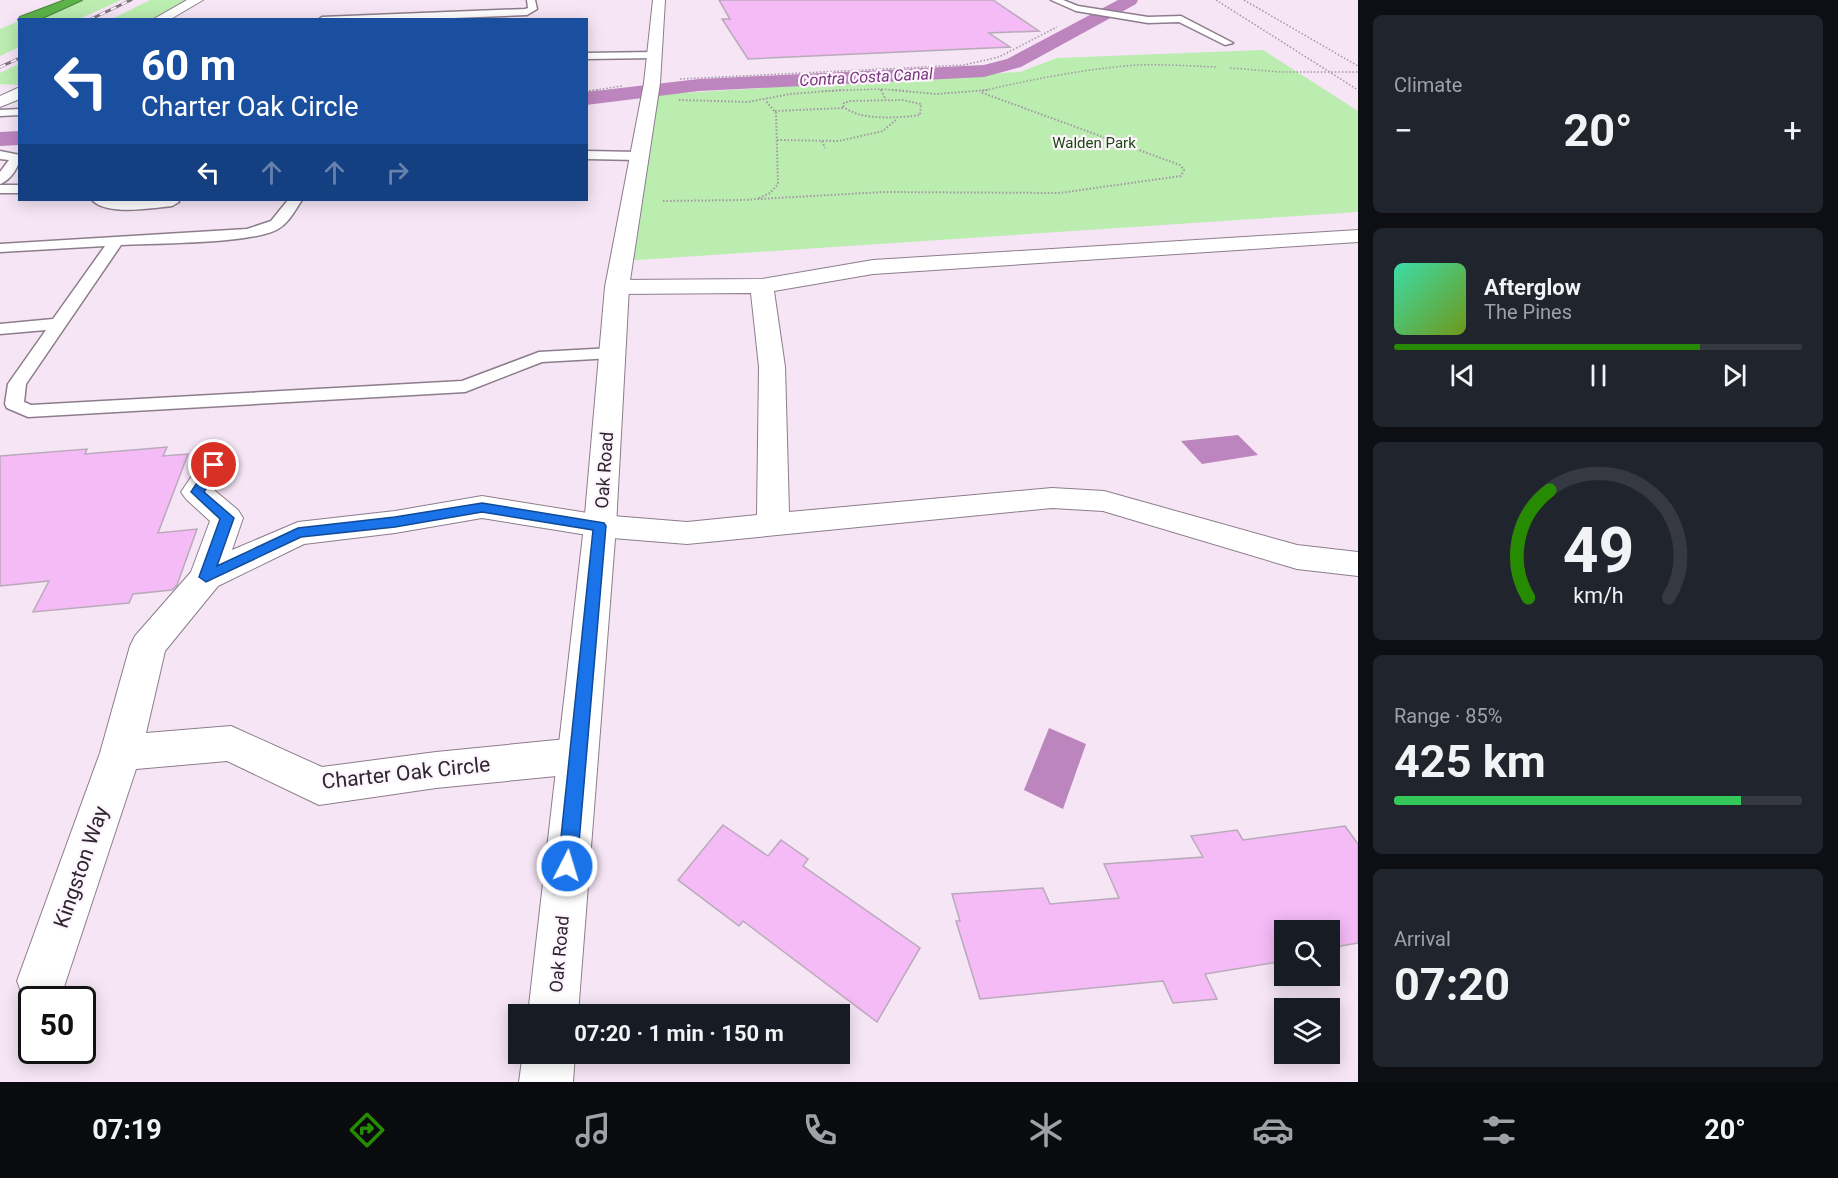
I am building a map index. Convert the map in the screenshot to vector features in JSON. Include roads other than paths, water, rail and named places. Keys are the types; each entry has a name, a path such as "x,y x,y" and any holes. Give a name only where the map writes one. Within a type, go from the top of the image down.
{"highway":[{"path":"30,18 76,0"}],"street":[{"path":"162,18 197,0"},
{"name":"Oak Road","path":"554,1004 600,526 618,287 650,93 659,0"},
{"path":"0,102 18,93"},
{"path":"618,287 762,286 873,267 1358,237"},
{"path":"762,286 772,367 774,526"},
{"path":"121,753 148,645 206,577 227,518 197,492 214,465"},
{"path":"206,577 298,533 395,522 482,507 600,526 687,533 1052,498 1104,501 1297,557 1358,564"},
{"name":"Charter Oak Circle","path":"121,753 231,742 319,786 436,770 577,756"},
{"name":"Kingston Way","path":"42,981 121,753"},
{"path":"546,1082 548,1064"}],"lane":[{"path":"387,18 527,12 533,9 531,0"},
{"path":"1055,0 1113,15 1148,20 1181,19 1228,43"},
{"path":"588,56 654,55"},
{"path":"0,113 18,112"},
{"path":"0,180 18,158 10,155"},
{"path":"588,155 639,156"},
{"path":"0,189 18,189"},
{"path":"100,201 126,204 172,202"},
{"path":"0,248 247,233 271,229 279,224 294,201"},
{"path":"116,241 17,384 14,404 28,411 465,386 538,357 612,353"},
{"path":"0,329 59,324"}],"waterway":[{"name":"Contra Costa Canal","path":"588,99 699,85 984,71 1014,63 1130,0"},
{"name":"Contra Costa Canal","path":"0,139 18,138"}],"railway":[{"path":"93,18 131,0"},
{"path":"0,67 18,59"}],"park label":[{"name":"Walden Park","path":"1094,143"}]}
